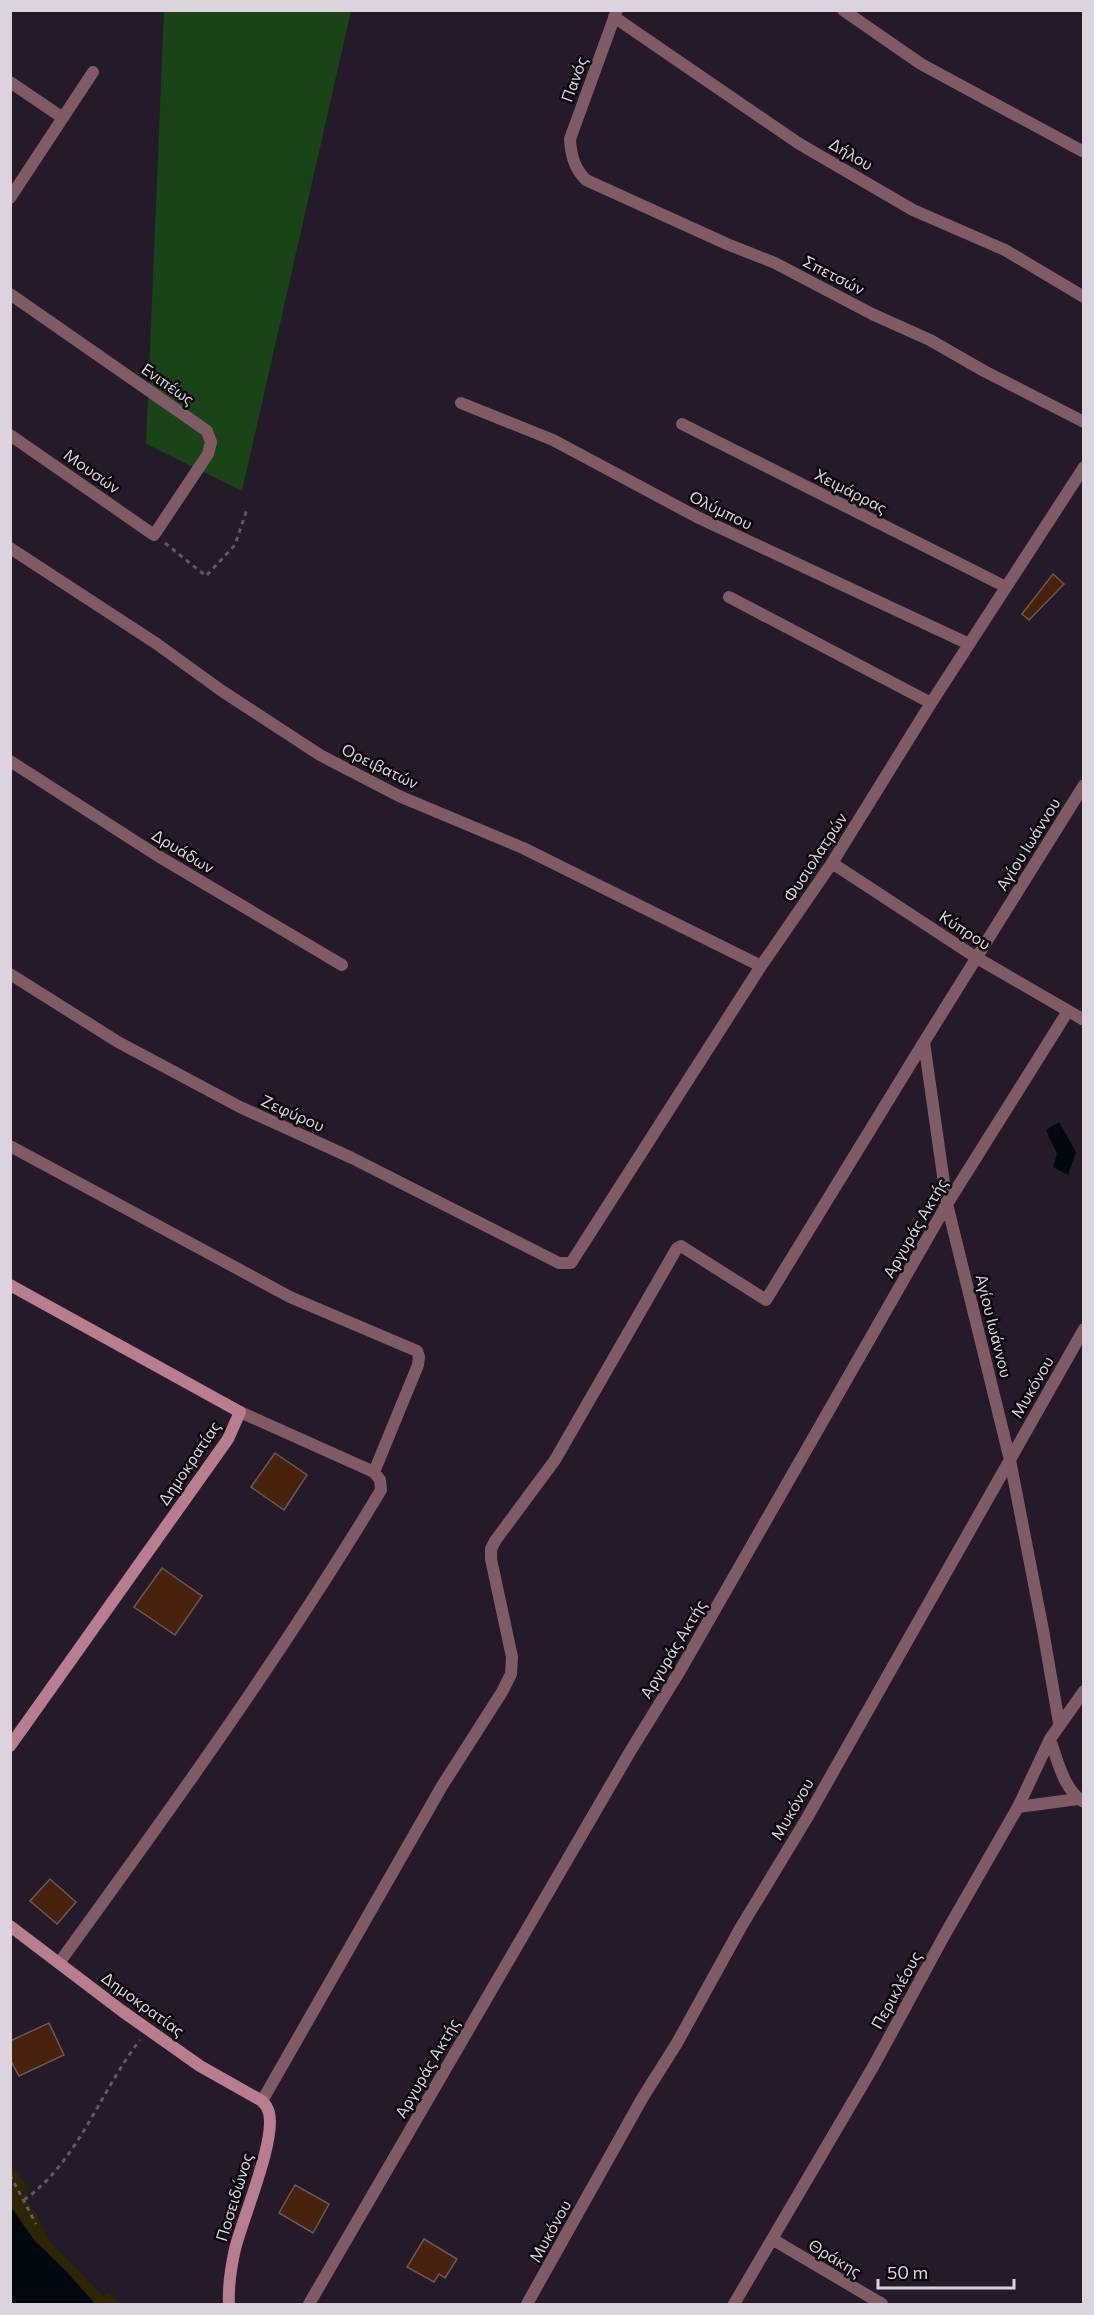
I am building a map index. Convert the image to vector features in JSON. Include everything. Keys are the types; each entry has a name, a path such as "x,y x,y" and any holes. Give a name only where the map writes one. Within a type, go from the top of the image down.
{"street":[{"path":"843,10 921,64 1083,152"},
{"name":"Πανός","path":"573,159 570,139 616,14"},
{"name":"Δήλου","path":"616,14 798,143 913,210 1005,250 1083,297"},
{"path":"10,198 93,72"},
{"path":"10,82 63,118"},
{"name":"Σπετσών","path":"573,159 579,173 592,184 775,263 872,314 930,340 984,371 1083,422"},
{"name":"Ενιπέως","path":"10,294 207,431 211,442 208,454 154,535"},
{"name":"Ολύμπου","path":"460,403 553,440 697,517 969,644"},
{"name":"Χειμάρρας","path":"682,424 1006,587"},
{"name":"Μουσών","path":"10,435 154,535"},
{"name":"Φυσιολατρών","path":"570,1263 761,966 832,863 931,703 1083,466"},
{"name":"Ορειβατών","path":"10,548 320,755 399,796 523,848 761,966"},
{"path":"729,597 931,703"},
{"name":"Δρυάδων","path":"10,761 158,856 342,965"},
{"name":"Αγίου Ιωάννου","path":"262,2101 442,1786 511,1674 512,1657 491,1559 491,1549 503,1528 555,1460 677,1248 681,1246 766,1300 1083,785"},
{"name":"Κύπρου","path":"832,863 977,958 1083,1020"},
{"name":"Ζεφύρου","path":"10,974 118,1042 240,1107 352,1158 559,1263 570,1263"},
{"name":"Αργυράς Ακτής","path":"309,2304 681,1669 947,1204 1068,1011"},
{"name":"Αγίου Ιωάννου","path":"924,1042 947,1204 1010,1460 1059,1723"},
{"path":"10,1146 290,1297 417,1351 419,1357 417,1365 374,1472"},
{"name":"Δημοκρατίας","path":"10,1285 240,1412 228,1439 10,1746"},
{"name":"Μυκόνου","path":"527,2304 643,2097 677,2043 741,1927 807,1818 1083,1329"},
{"path":"59,1963 138,1855 342,1556 381,1490 380,1480 374,1472 240,1412"},
{"name":"Περικλέους","path":"734,2304 873,2067 1018,1807 1059,1723 1083,1691"},
{"path":"1050,1739 1066,1782 1081,1800"},
{"path":"1018,1807 1081,1800"},
{"name":"Δημοκρατίας","path":"10,1926 200,2066 262,2101"},
{"name":"Ποσειδώνος","path":"228,2304 229,2281 236,2247 264,2154 268,2132 269,2113 262,2101"},
{"name":"Θράκης","path":"772,2239 882,2304"}],"path":[{"path":"154,535 206,576 235,545 247,509"},
{"path":"24,2200 35,2192 76,2142 104,2092 148,2029"},
{"path":"10,2175 36,2224"}],"green space":[{"path":"164,11 351,11 242,491 146,444"}],"sand":[{"path":"10,2164 29,2188 27,2194 29,2204 37,2214 47,2238 103,2296 108,2293 119,2304 95,2304 34,2240 11,2206"}],"shaded area":[{"path":"1059,1122 1076,1152 1068,1175 1053,1167 1057,1154 1046,1130"},
{"path":"10,2206 34,2240 95,2304 11,2304"}],"building":[{"path":"1053,574 1064,584 1029,620 1022,614"},
{"path":"275,1453 307,1475 284,1510 251,1487"},
{"path":"162,1568 202,1596 175,1635 134,1607"},
{"path":"50,1879 76,1902 57,1924 30,1901"},
{"path":"49,2023 64,2055 19,2076 10,2059 10,2041"},
{"path":"295,2185 329,2204 313,2233 279,2213"},
{"path":"424,2239 457,2259 445,2278 439,2274 434,2282 407,2267"}]}
